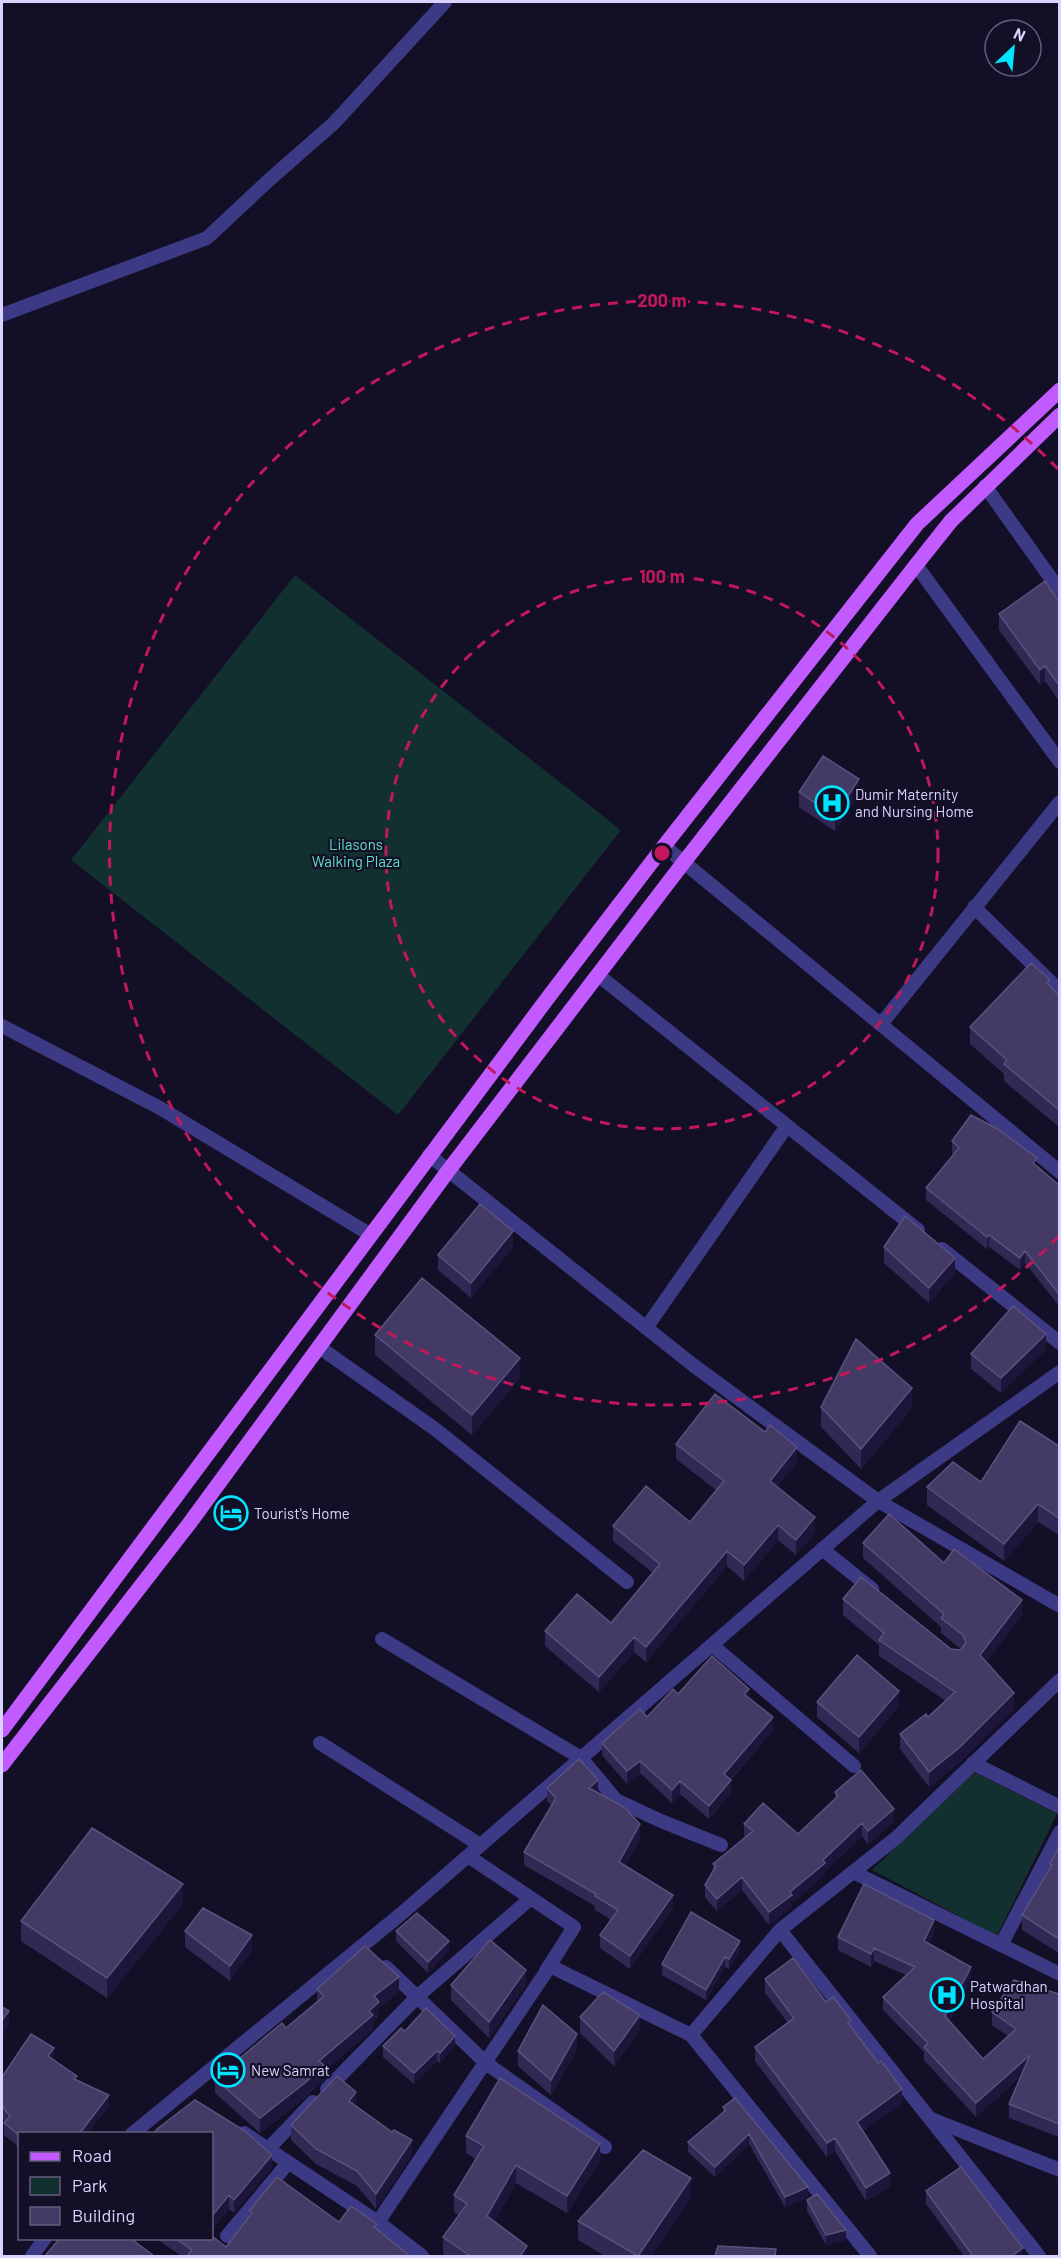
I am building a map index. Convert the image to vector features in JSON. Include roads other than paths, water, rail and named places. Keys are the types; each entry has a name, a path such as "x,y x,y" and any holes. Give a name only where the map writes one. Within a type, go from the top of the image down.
{"main road":[{"path":"2,1730 429,1155 664,846 917,524 1059,390"},
{"path":"2,1765 118,1615 448,1171 684,862 916,565 951,521 1059,415"},
{"path":"268,1373 289,1387"},
{"path":"98,1601 118,1615"}],"street":[{"path":"2,315 207,238 268,180 334,123 445,2"},
{"path":"985,486 1059,591"},
{"path":"916,565 1059,762"},
{"path":"881,1024 1059,802"},
{"path":"664,846 1059,1172"},
{"path":"974,908 1059,991"},
{"path":"598,975 1059,1343"},
{"path":"2,1026 160,1108 371,1235"},
{"path":"646,1328 787,1126"},
{"path":"429,1155 646,1328 878,1501 1059,1606"},
{"path":"319,1347 435,1429 627,1582"},
{"path":"133,2132 187,2095 370,1952 480,1845 878,1501 1059,1372"},
{"path":"822,1549 885,1599"},
{"path":"382,1640 581,1758 616,1800 721,1845"},
{"path":"712,1645 854,1766"},
{"path":"691,2035 780,1930 896,1838 1059,1680"},
{"path":"320,1743 480,1845"},
{"path":"973,1763 1059,1807"},
{"path":"1001,1945 1059,1832"},
{"path":"468,1856 574,1926 543,1977"},
{"path":"854,1872 1059,1974"},
{"path":"268,2149 418,1996 531,1898"},
{"path":"780,1930 1039,2256"},
{"path":"370,1952 487,2064 605,2147"},
{"path":"378,2222 487,2064 550,1966 691,2035 870,2256"},
{"path":"929,2119 1059,2170"},
{"path":"230,2124 378,2222 422,2256"},
{"path":"227,2236 288,2163"},
{"path":"32,2256 44,2240"}],"place":[{"name":"Dumir Maternity and Nursing Home","path":"832,803"},
{"name":"Tourist's Home","path":"231,1513"},
{"name":"Patwardhan Hospital","path":"947,1995"},
{"name":"New Samrat","path":"228,2070"}],"park label":[{"name":"Lilasons Walking Plaza","path":"356,852"}]}
